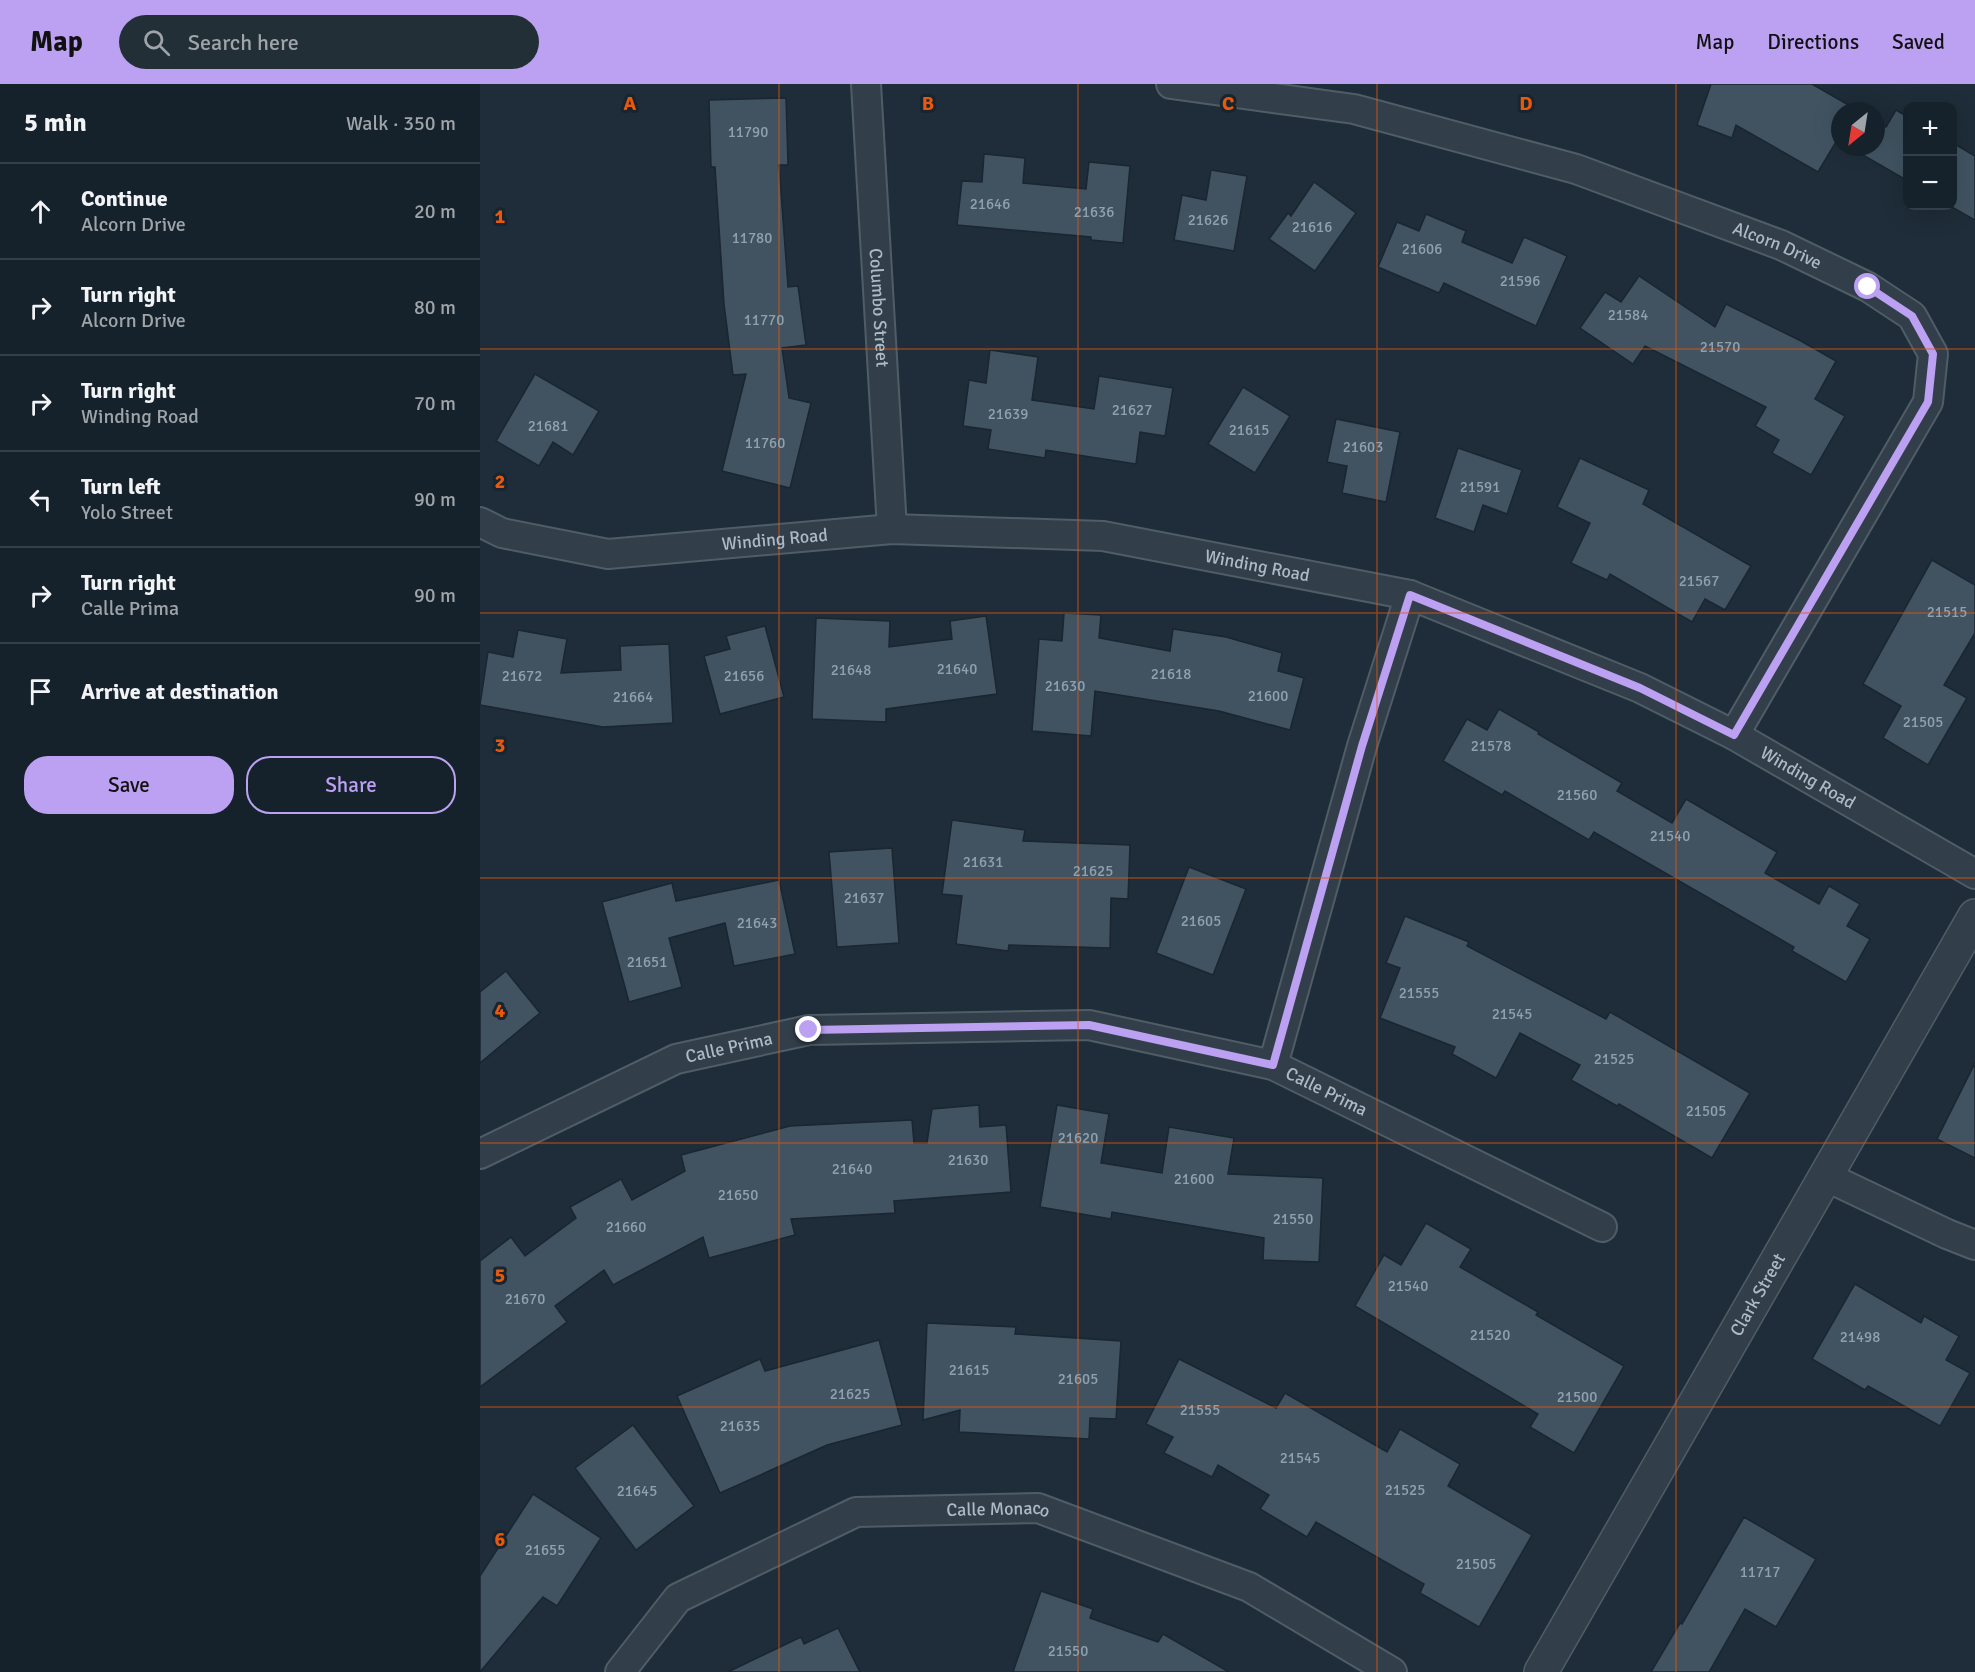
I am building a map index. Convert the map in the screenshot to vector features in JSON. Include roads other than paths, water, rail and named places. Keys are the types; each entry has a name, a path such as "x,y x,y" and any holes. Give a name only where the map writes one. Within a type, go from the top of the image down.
{"street":[{"name":"Columbo Street","path":"866,84 892,530"},
{"name":"Alcorn Drive","path":"1171,84 1354,109 1576,170 1781,245 1868,287 1912,316 1933,354 1928,402 1734,735"},
{"name":"Winding Road","path":"480,522 502,533 608,554 892,530 1103,536 1410,595 1640,688 1734,735 1975,874"},
{"path":"1273,1065 1362,746 1410,595"},
{"name":"Clark Street","path":"1540,1672 1975,916"},
{"name":"Calle Prima","path":"480,1154 676,1059 809,1030 1089,1025 1273,1065 1602,1227"},
{"path":"1825,1176 1975,1245"},
{"name":"Calle Monaco","path":"620,1672 678,1598 856,1512 1038,1508 1249,1587 1392,1672"}]}
